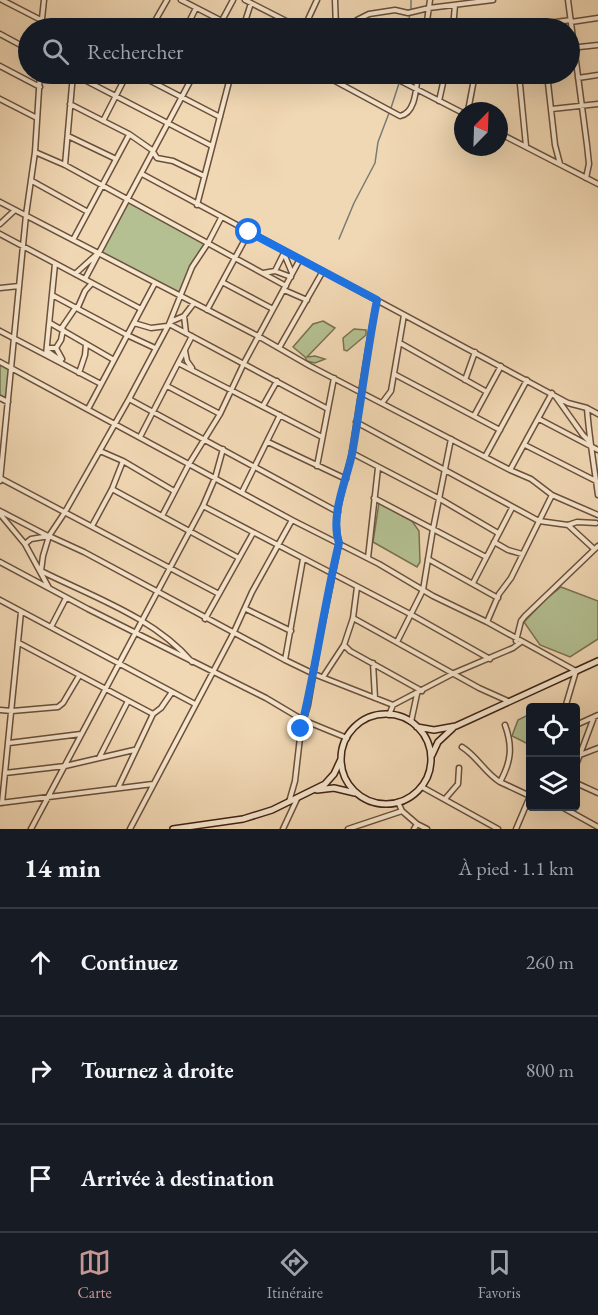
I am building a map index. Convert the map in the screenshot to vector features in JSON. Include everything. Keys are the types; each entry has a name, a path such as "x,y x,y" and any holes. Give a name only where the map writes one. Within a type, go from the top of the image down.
{"street":[{"path":"2,0 37,18"},
{"path":"13,0 13,6"},
{"path":"41,18 44,0"},
{"path":"157,18 167,0"},
{"path":"182,0 216,18"},
{"path":"224,18 233,0"},
{"path":"245,0 254,2 284,18"},
{"path":"307,18 317,0"},
{"path":"336,0 336,18"},
{"path":"428,18 430,0"},
{"path":"361,18 369,14 395,10 408,13 493,0"},
{"path":"568,0 571,18"},
{"path":"247,18 254,2"},
{"path":"454,18 455,5"},
{"path":"191,18 196,8"},
{"path":"580,20 598,18"},
{"path":"0,34 18,43"},
{"path":"580,47 598,45"},
{"path":"0,66 18,75"},
{"path":"580,78 598,75"},
{"path":"34,84 40,87 35,152 26,215 0,479 219,594"},
{"path":"65,165 72,84"},
{"path":"93,84 212,146"},
{"path":"103,121 122,84"},
{"path":"157,84 220,117"},
{"path":"85,279 188,84"},
{"path":"197,205 228,84"},
{"path":"341,84 400,116 410,112 417,84"},
{"path":"408,84 454,109"},
{"path":"439,101 443,84"},
{"path":"469,102 472,84"},
{"path":"520,84 526,147"},
{"path":"548,84 560,164"},
{"path":"579,84 589,164 586,178"},
{"path":"0,99 37,118"},
{"path":"552,109 598,104"},
{"path":"70,105 129,134 152,150 157,158 173,161 204,176"},
{"path":"73,240 129,134"},
{"path":"67,136 116,159"},
{"path":"508,138 598,184"},
{"path":"35,152 102,185 263,273 307,300"},
{"path":"141,174 568,403 587,408 598,414"},
{"path":"32,181 88,212"},
{"path":"0,202 258,336 362,393 537,482 552,495 598,515"},
{"path":"0,224 15,210"},
{"path":"41,571 49,536 129,399 168,324 192,267 221,218"},
{"path":"207,310 249,232"},
{"path":"0,234 141,309"},
{"path":"275,271 285,251"},
{"path":"285,251 292,275"},
{"path":"75,274 99,253"},
{"path":"162,516 189,464 220,414 244,363 300,259"},
{"path":"47,352 56,264"},
{"path":"263,273 275,271 292,275"},
{"path":"279,348 323,271"},
{"path":"222,282 273,309"},
{"path":"47,352 56,348 61,340 62,330 92,283"},
{"path":"88,410 155,283"},
{"path":"0,288 19,286"},
{"path":"52,295 156,348"},
{"path":"289,802 295,781 303,720 339,543 336,531 338,512 352,453 377,300"},
{"path":"134,323 151,328 168,324 184,316 194,303"},
{"path":"382,403 391,391 404,315"},
{"path":"184,316 186,333"},
{"path":"50,323 114,360"},
{"path":"168,324 328,409"},
{"path":"0,331 47,352 101,384"},
{"path":"140,437 192,336"},
{"path":"400,343 487,392"},
{"path":"79,373 86,344"},
{"path":"56,348 62,359 61,362"},
{"path":"185,350 187,361 195,371"},
{"path":"465,380 475,352"},
{"path":"0,362 292,520 368,558 423,591 487,622 576,671"},
{"path":"178,363 322,437"},
{"path":"474,416 501,366"},
{"path":"394,374 500,430"},
{"path":"317,466 334,378"},
{"path":"485,457 527,380"},
{"path":"263,406 277,381"},
{"path":"166,386 220,414"},
{"path":"163,392 178,392"},
{"path":"510,470 553,394"},
{"path":"553,394 582,435 590,441"},
{"path":"0,398 8,402"},
{"path":"129,399 338,512"},
{"path":"587,408 598,495"},
{"path":"242,492 280,415"},
{"path":"539,419 598,450"},
{"path":"356,422 512,508 539,520 567,525 578,522 596,523"},
{"path":"397,642 423,591 451,439"},
{"path":"268,442 346,479"},
{"path":"525,445 596,482"},
{"path":"31,829 203,506 215,478 223,449"},
{"path":"100,451 123,461 174,491"},
{"path":"352,453 440,499 498,533"},
{"path":"92,526 112,489 123,461"},
{"path":"368,558 378,468"},
{"path":"112,489 239,558"},
{"path":"487,622 552,495"},
{"path":"374,498 486,557"},
{"path":"203,506 412,615 490,659"},
{"path":"472,583 512,508"},
{"path":"0,512 84,552 285,660 393,705"},
{"path":"0,512 25,544 49,588"},
{"path":"130,829 246,609 252,592 292,520"},
{"path":"513,648 521,621 525,616 595,547 567,525"},
{"path":"205,619 253,533"},
{"path":"25,544 31,539 49,536"},
{"path":"494,542 508,550 522,554"},
{"path":"428,559 498,598"},
{"path":"285,660 303,560"},
{"path":"0,562 303,720 347,738"},
{"path":"41,571 142,621 173,642 192,662"},
{"path":"323,677 344,645 353,618 357,586"},
{"path":"51,627 66,598"},
{"path":"0,600 195,704"},
{"path":"246,609 291,631"},
{"path":"21,612 1,803 154,784"},
{"path":"353,618 509,701"},
{"path":"389,715 393,705 454,673 490,659 522,642"},
{"path":"19,643 153,714"},
{"path":"344,645 419,692"},
{"path":"417,727 434,730 456,726 598,661"},
{"path":"373,662 375,698"},
{"path":"566,703 576,671"},
{"path":"0,710 58,707 63,703 79,676"},
{"path":"117,788 153,714 161,708 172,692"},
{"path":"411,722 419,692"},
{"path":"99,759 128,701"},
{"path":"173,829 243,819 316,790 334,774 342,758 347,738 360,723 368,718 389,715 411,722 428,743 431,757"},
{"path":"580,723 596,716"},
{"path":"580,753 596,716"},
{"path":"500,782 508,768 510,753 510,740 505,725"},
{"path":"316,790 334,788 359,794 378,803 398,802 413,795 422,787 429,773 431,757 438,742 456,726"},
{"path":"9,743 82,734"},
{"path":"462,747 488,774 526,793"},
{"path":"580,755 598,748"},
{"path":"5,773 99,759 134,750"},
{"path":"342,758 346,779 359,794"},
{"path":"445,799 459,784 459,768"},
{"path":"580,785 598,793"},
{"path":"422,787 498,829"},
{"path":"283,829 297,799"},
{"path":"398,802 402,811 427,829"},
{"path":"516,829 526,805"},
{"path":"348,829 402,811"},
{"path":"568,811 598,827"},
{"path":"414,829 417,824"}],"green space":[{"path":"128,202 206,244 180,294 100,253"},
{"path":"323,321 335,328 307,357 315,356 325,359 315,363 307,361 293,347 313,324"},
{"path":"354,329 366,330 366,335 347,351 344,350 343,338"},
{"path":"0,364 9,369 7,400 0,396"},
{"path":"379,503 412,521 419,531 420,562 417,567 373,542"},
{"path":"561,587 598,601 598,639 570,657 540,645 524,622"},
{"path":"526,716 526,743 512,736 518,720"}],"waterway":[{"path":"411,0 411,10"},
{"path":"391,108 399,84"},
{"path":"339,239 354,203 375,163 378,142 389,113"}],"route":[{"path":"249,232 377,300 352,453 338,512 336,535 339,543 308,705 301,729"}]}
